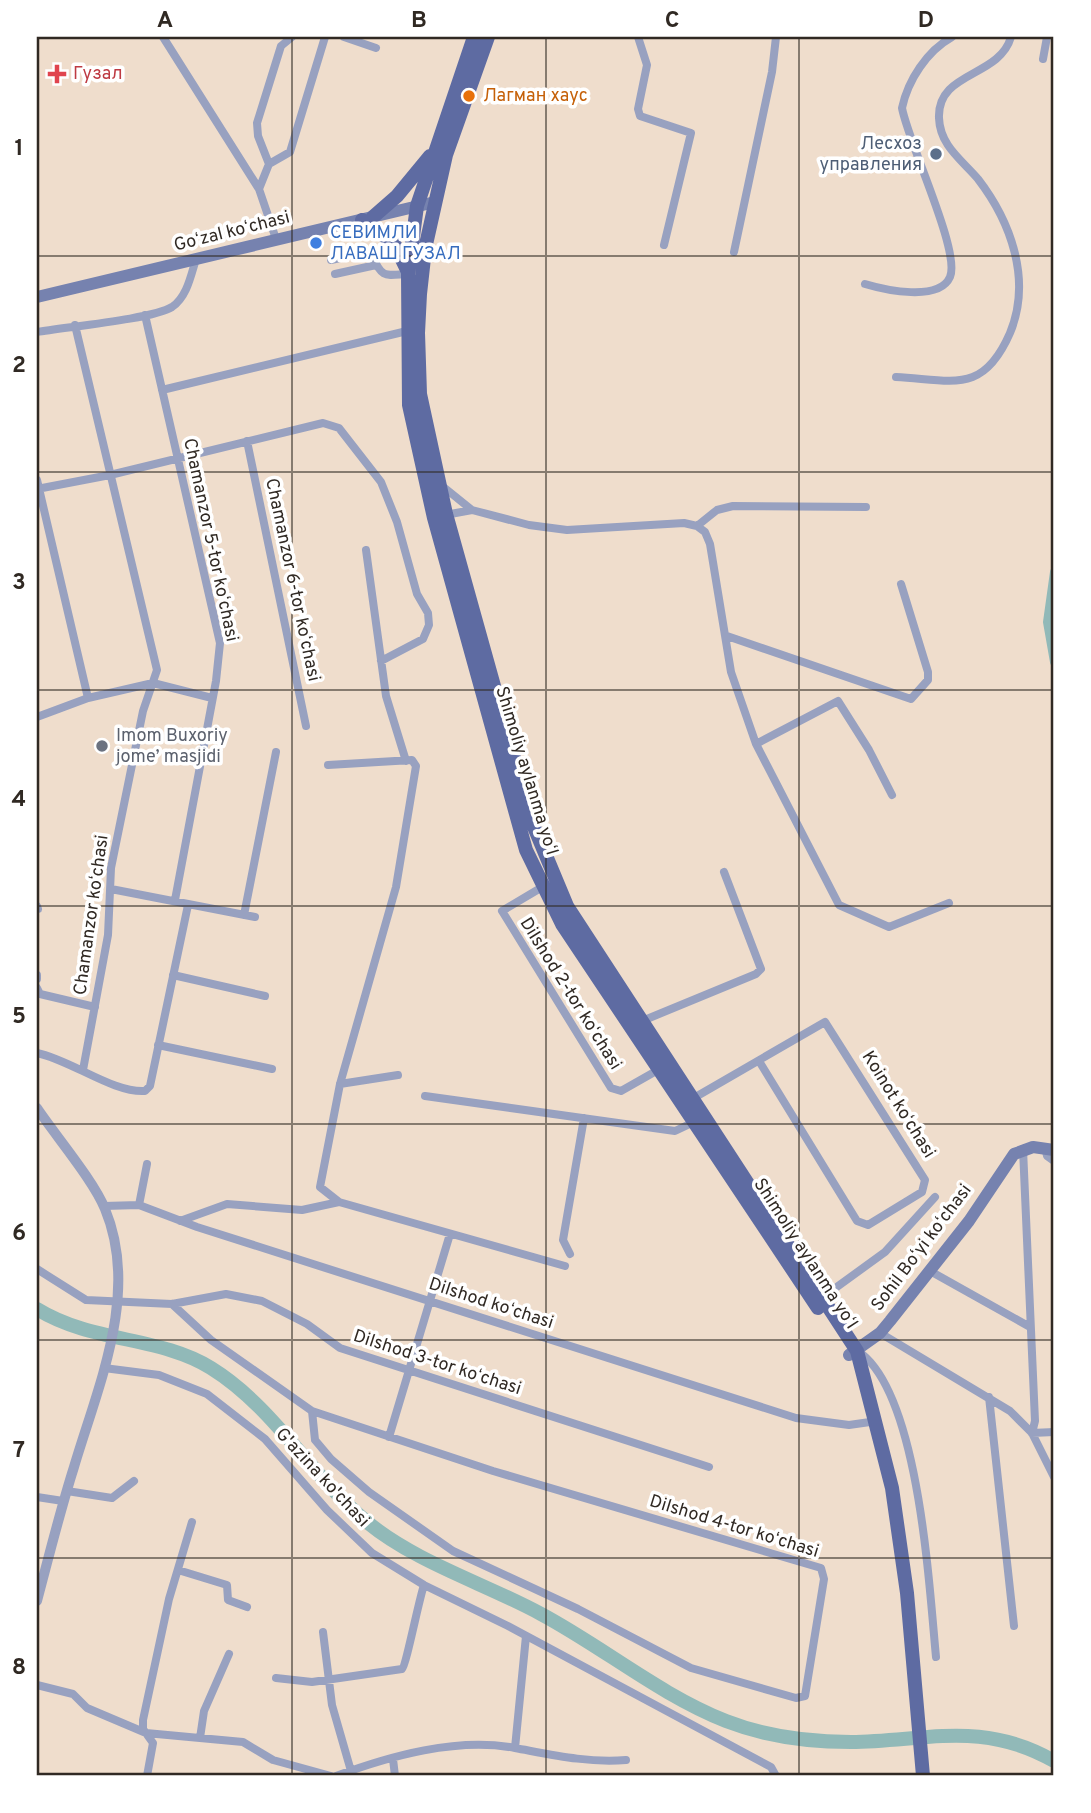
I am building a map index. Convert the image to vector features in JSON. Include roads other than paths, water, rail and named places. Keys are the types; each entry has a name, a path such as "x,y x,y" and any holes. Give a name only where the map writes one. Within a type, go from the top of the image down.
{"main road":[{"name":"Shimoliy aylanma yoʻl","path":"474,37 417,206 408,274 409,405 508,763 526,850 562,924 658,1070 688,1102 695,1122 853,1353 886,1505 901,1623 909,1646"},
{"name":"Shimoliy aylanma yoʻl","path":"440,516 439,482 420,394 418,333 425,249 446,155 488,37"},
{"path":"408,274 394,243 368,218 397,196 436,149"},
{"name":"Goʻzal koʻchasi","path":"37,298 435,202"},
{"name":"Shimoliy aylanma yoʻl","path":"508,763 567,906 642,1021 688,1102 823,1297 853,1353 892,1488 907,1593 909,1646 923,1776"},
{"path":"1023,1149 1050,1149"},
{"name":"Sohil Boʻyi koʻchasi","path":"853,1353 880,1333 969,1221 1004,1166 1023,1149"}],"street":[{"path":"163,37 259,190 276,239"},
{"path":"269,164 258,136 257,123 281,46 292,37"},
{"path":"259,190 269,164 290,152 325,37"},
{"path":"343,37 376,48"},
{"path":"638,37 647,65 638,109 640,116 691,133 664,245"},
{"path":"734,252 772,72 776,37"},
{"path":"865,284 905,293 937,288 946,284 951,274 944,234 902,108 905,97 927,57 937,45 952,37"},
{"path":"896,377 957,381 976,378 992,368 1012,329 1018,307 1018,268 1014,243 978,180 955,156 943,137 939,120 940,99 946,89 988,66 1003,53 1011,37"},
{"path":"1043,59 1047,37"},
{"path":"331,260 364,253 373,257 383,274 408,274"},
{"path":"37,332 145,315 171,307 187,289 196,259"},
{"path":"335,274 376,265"},
{"name":"Chamanzor 5-tor koʻchasi","path":"145,315 175,457 217,626 219,659 175,900"},
{"name":"Chamanzor koʻchasi","path":"75,325 157,670 143,710 111,869 108,936 83,1070"},
{"path":"162,390 407,331"},
{"path":"88,698 37,486 110,475 323,423 340,428 382,482 397,522 417,594 428,613 429,625 417,644 381,661"},
{"name":"Chamanzor 6-tor koʻchasi","path":"247,441 306,726"},
{"path":"439,482 471,510"},
{"path":"697,526 717,510 733,506 866,507"},
{"path":"440,516 471,510 529,525 567,530 684,523 697,526 705,533 710,544 731,672 756,744 839,905 889,927 948,903"},
{"path":"366,550 386,696 406,761"},
{"path":"727,636 911,699 928,680 928,672 901,584"},
{"path":"37,717 88,698 153,683 212,698"},
{"path":"756,744 838,701 892,795"},
{"path":"244,915 276,752"},
{"path":"328,765 415,761 416,766 396,887 340,1084 319,1180 323,1191 339,1202 565,1266"},
{"path":"642,1021 756,974 761,969 724,872"},
{"name":"Dilshod 2-tor koʻchasi","path":"544,887 502,911 530,963 611,1088 621,1091 658,1070"},
{"path":"111,889 255,917"},
{"path":"37,1053 56,1057 94,1077 145,1091 150,1086 188,905"},
{"path":"173,975 265,996"},
{"path":"37,988 40,994 95,1007"},
{"name":"Koinot koʻchasi","path":"688,1102 821,1024 829,1025 926,1180 922,1192 868,1225 857,1221 759,1061"},
{"path":"158,1045 272,1069"},
{"path":"340,1084 398,1075"},
{"path":"425,1096 675,1131 695,1122"},
{"path":"37,1108 104,1206 118,1252 118,1304 104,1368 65,1496 37,1601"},
{"path":"570,1254 563,1240 584,1118"},
{"path":"1023,1149 1035,1421 1032,1433"},
{"path":"1050,1149 1047,1156 1054,1161"},
{"path":"139,1205 147,1164"},
{"path":"823,1297 885,1252 935,1197"},
{"path":"180,1221 227,1205 302,1210 339,1202"},
{"name":"Dilshod koʻchasi","path":"104,1206 139,1205 180,1221 796,1418 849,1425 870,1422"},
{"path":"389,1437 450,1234"},
{"name":"Dilshod 3-tor koʻchasi","path":"37,1269 86,1300 118,1304 172,1304 226,1294 262,1301 307,1324 340,1349 709,1467"},
{"path":"930,1270 1030,1327"},
{"name":"Dilshod 4-tor koʻchasi","path":"172,1304 211,1340 312,1411 821,1569 824,1579 805,1696 796,1698 691,1668 578,1609 453,1551 369,1492 331,1458 315,1440 312,1411"},
{"path":"880,1333 1010,1411 1032,1433 1054,1477"},
{"path":"853,1353 872,1361 888,1384 902,1426 917,1493 936,1657"},
{"name":"G'azina ko'chasi","path":"104,1368 159,1375 206,1394 265,1439 357,1540 424,1585 526,1636 771,1768 776,1776"},
{"path":"989,1397 1014,1626"},
{"path":"1032,1433 1054,1432"},
{"path":"37,1497 112,1499 134,1481"},
{"path":"147,1776 153,1750 143,1720 192,1521"},
{"path":"178,1570 227,1586 228,1600 247,1607"},
{"path":"276,1678 303,1682 328,1681 402,1669 407,1665 410,1632 424,1585"},
{"path":"323,1632 328,1681 337,1727 351,1771"},
{"path":"515,1748 526,1636"},
{"path":"200,1738 204,1711 229,1654"},
{"path":"37,1685 73,1694 87,1708 146,1733 243,1742 272,1760 333,1776 393,1759 463,1746 515,1748 579,1760 626,1760"},
{"path":"393,1759 395,1776"}],"waterway":[{"path":"1054,572 1047,622 1054,662"},
{"path":"37,1309 80,1328 170,1350 211,1368 254,1402 347,1504 386,1536 429,1561 541,1614 678,1698 726,1721 788,1738 819,1741 978,1737 1028,1748 1054,1761"}],"place":[{"name":"Гузал","path":"57,74"},
{"name":"Лагман хаус","path":"469,96"},
{"name":"Лесхоз управления","path":"936,154"},
{"name":"СЕВИМЛИ ЛАВАШ ГУЗАЛ","path":"316,243"},
{"name":"Imom Buxoriy jome’ masjidi","path":"102,746"}]}
